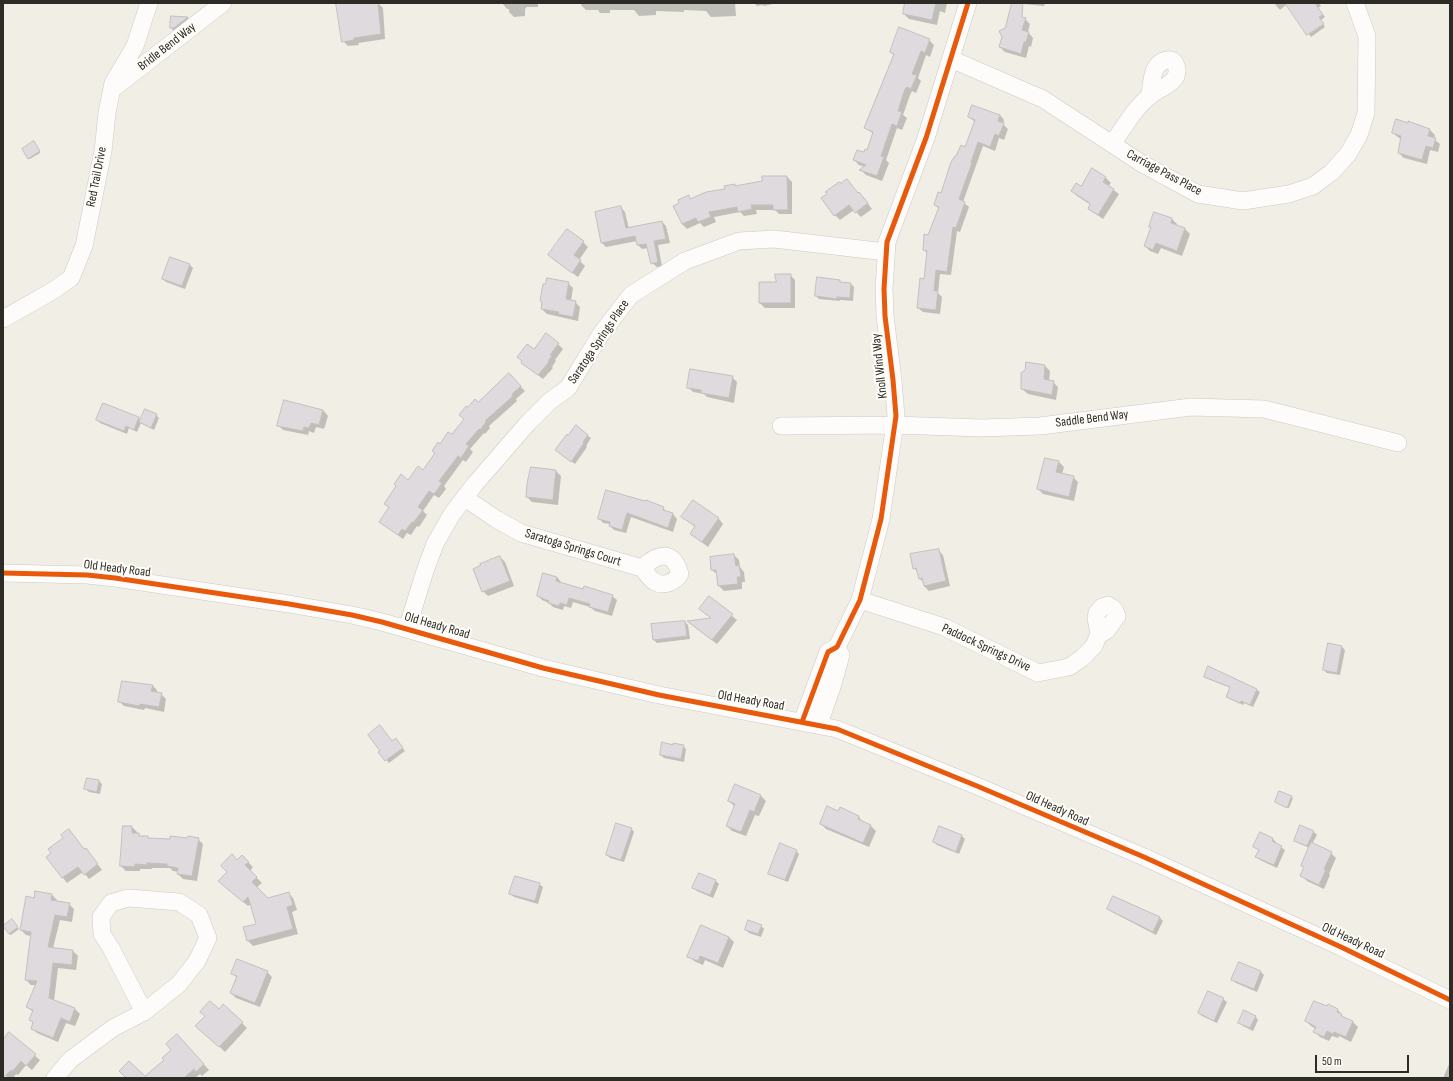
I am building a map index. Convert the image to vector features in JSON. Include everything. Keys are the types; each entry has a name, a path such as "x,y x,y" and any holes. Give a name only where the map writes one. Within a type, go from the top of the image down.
{"street":[{"name":"Red Trail Drive","path":"3,320 54,290 70,278 84,246 104,151 107,113 113,84 135,46 149,3"},
{"name":"Bridle Bend Way","path":"112,90 223,3"},
{"name":"Knoll Wind Way","path":"802,722 828,652 837,647 860,600 881,519 896,416 885,316 884,289 887,242 926,138 968,3"},
{"name":"Carriage Pass Place","path":"951,59 1043,99 1141,163 1198,194 1243,201 1289,194 1313,186 1332,172 1348,154 1359,135 1366,113 1368,36 1355,3"},
{"path":"1112,144 1138,108 1150,95"},
{"name":"Saratoga Springs Place","path":"407,629 435,544 452,514 527,424 550,401 568,388 601,334 631,295 685,261 739,241 774,239 886,252"},
{"name":"Saddle Bend Way","path":"781,426 894,424 982,428 1040,426 1191,407 1264,409 1398,442"},
{"name":"Saratoga Springs Court","path":"465,498 496,519 521,533 642,568"},
{"name":"Old Heady Road","path":"3,573 87,575 115,578 296,605 352,615 407,629 543,668 659,695 819,724 837,729 977,786 1117,847 1144,857 1341,947 1450,1000"},
{"name":"Paddock Springs Drive","path":"860,600 944,627 1038,673 1069,667 1082,658 1094,646 1099,635"},
{"path":"819,724 834,684 841,655 837,647"},
{"path":"56,1078 70,1060 113,1028 144,1012 180,984 198,961 208,938 200,915 179,902 128,898 110,903 101,917 102,934 111,948 144,1012"}],"building":[{"path":"336,3 378,3 381,34 354,38 354,40 342,42"},
{"path":"905,3 936,3 932,20 903,14"},
{"path":"1012,3 1023,3 1022,17 1026,18 1022,30 1029,32 1026,42 1024,42 1021,54 999,47 1002,37 999,31 1005,28"},
{"path":"1285,3 1315,3 1323,15 1319,17 1324,24 1307,35"},
{"path":"171,16 188,17 174,28 170,28"},
{"path":"899,27 930,39 925,53 921,51 912,74 917,75 911,89 907,87 905,89 898,111 902,112 897,126 892,124 881,156 884,157 877,176 859,170 866,165 853,160 857,150 864,152 865,149 867,150 873,132 864,128 894,54 890,52"},
{"path":"972,105 1000,115 998,121 1004,123 999,136 995,134 990,147 978,142 959,199 965,202 956,228 953,227 947,272 936,270 934,291 938,291 936,310 917,308 920,278 924,279 927,251 923,250 924,234 928,235 939,207 934,205 938,192 941,193 951,162 956,156 961,145 965,147 975,120 968,117"},
{"path":"1396,119 1408,123 1408,121 1430,129 1428,136 1436,138 1433,148 1426,146 1422,160 1398,153 1401,136 1392,133"},
{"path":"34,141 40,151 28,159 22,149"},
{"path":"1092,168 1106,177 1103,182 1114,189 1098,215 1088,209 1090,204 1088,202 1071,191 1076,183 1081,186"},
{"path":"762,176 787,176 788,210 773,210 773,205 751,205 752,209 738,212 737,207 709,212 711,217 698,222 696,218 682,224 673,206 679,203 678,200 689,195 690,199 706,192 725,189 724,186 735,184 735,186 762,181"},
{"path":"847,179 868,203 855,213 849,205 834,216 821,198 827,194 825,192 839,182 841,183"},
{"path":"621,206 626,228 662,221 666,239 654,241 658,262 651,264 646,244 637,245 635,236 601,243 595,212"},
{"path":"1154,212 1172,218 1171,223 1185,228 1177,251 1156,243 1153,250 1144,246 1151,227 1149,227"},
{"path":"567,229 584,241 574,255 581,260 572,273 548,255"},
{"path":"170,257 190,264 182,286 162,279"},
{"path":"775,274 791,274 791,303 759,303 759,282 776,282"},
{"path":"817,277 851,283 850,298 837,297 837,299 815,296"},
{"path":"547,278 569,282 566,299 576,301 573,317 558,314 559,312 541,309 542,302 540,301 543,284 545,284"},
{"path":"546,333 559,343 550,355 552,356 548,361 549,362 538,375 521,363 522,361 517,357 527,344 534,349"},
{"path":"1026,362 1045,365 1044,379 1054,381 1052,395 1021,389 1021,373 1025,370"},
{"path":"690,369 733,376 729,398 701,393 701,390 687,388"},
{"path":"509,373 521,386 512,394 513,396 485,421 486,422 480,430 479,429 466,444 469,446 461,458 458,456 439,481 442,483 434,494 429,491 418,507 423,510 413,523 412,522 405,531 402,529 398,535 379,522 389,507 384,504 396,486 394,484 401,474 408,480 418,466 423,470 435,453 432,451 438,442 440,444 448,432 452,434 464,419 459,415 466,406 468,407 475,399 478,402"},
{"path":"284,400 323,410 319,425 311,423 309,428 304,427 303,431 277,426"},
{"path":"103,403 139,417 134,430 126,426 124,431 96,420"},
{"path":"145,409 157,414 151,428 139,422"},
{"path":"576,425 588,435 571,462 555,450"},
{"path":"1045,458 1059,461 1056,472 1074,476 1069,497 1037,489"},
{"path":"531,467 556,470 553,500 526,497"},
{"path":"606,490 645,501 646,500 664,507 663,510 673,513 668,528 627,513 622,530 609,526 610,522 598,519"},
{"path":"693,500 719,518 702,542 690,534 695,526 681,517"},
{"path":"939,549 946,581 924,586 922,578 919,579 916,568 913,569 910,554"},
{"path":"734,554 736,566 739,565 741,577 737,577 738,584 718,586 716,570 711,570 710,557"},
{"path":"500,556 510,581 482,592 473,569 481,565 480,564"},
{"path":"543,573 557,577 556,581 583,589 584,586 613,595 608,612 589,607 590,604 569,598 567,605 560,603 559,606 548,603 549,601 537,596"},
{"path":"709,596 733,614 712,640 687,621 711,618 699,609"},
{"path":"685,621 687,636 653,640 651,624"},
{"path":"1328,643 1342,646 1337,673 1323,670"},
{"path":"1208,666 1257,689 1250,705 1241,701 1240,703 1226,697 1230,687 1204,677"},
{"path":"122,681 153,685 151,691 162,693 159,707 140,704 139,706 118,702"},
{"path":"380,725 392,741 396,738 403,748 385,761 378,752 380,751 368,735"},
{"path":"662,742 673,745 673,743 684,745 681,759 660,755"},
{"path":"87,778 99,780 97,792 84,789"},
{"path":"735,784 761,795 754,812 750,810 741,832 726,826 735,804 728,801"},
{"path":"1279,791 1292,796 1287,808 1275,802"},
{"path":"827,806 838,811 840,807 859,816 858,819 871,825 863,843 820,824"},
{"path":"616,823 632,828 621,860 606,855"},
{"path":"1300,825 1314,831 1307,846 1294,841"},
{"path":"123,826 132,826 132,833 139,833 139,836 148,836 148,838 170,839 170,836 187,838 188,836 199,838 192,876 177,874 178,868 167,866 167,864 147,863 147,865 135,864 135,867 120,866"},
{"path":"939,826 962,835 956,852 933,842"},
{"path":"69,829 84,849 86,848 98,864 84,875 78,867 62,878 46,857 51,853 48,849 63,838 61,835"},
{"path":"1260,832 1273,838 1272,841 1282,846 1274,865 1255,857 1259,850 1253,847"},
{"path":"1311,842 1332,852 1324,869 1326,870 1319,885 1300,876 1304,867 1301,866"},
{"path":"780,843 797,850 785,880 768,874"},
{"path":"232,854 237,860 242,855 249,862 245,865 257,877 252,882 268,898 289,892 293,905 287,907 293,929 247,941 243,927 256,924 248,897 243,902 218,881 227,872 221,866"},
{"path":"699,873 716,880 710,895 692,888"},
{"path":"515,876 540,883 535,901 509,894"},
{"path":"35,891 52,894 51,900 70,903 67,917 55,915 48,947 73,950 72,965 53,963 49,998 75,1008 70,1022 61,1018 53,1038 31,1029 33,1022 29,1020 33,1010 26,1007 37,981 25,980 31,932 20,930 26,896 34,898"},
{"path":"1113,896 1160,917 1153,932 1107,909"},
{"path":"12,919 18,927 9,934 3,926"},
{"path":"748,920 762,925 758,934 745,930"},
{"path":"701,925 729,937 718,963 700,956 698,961 687,957"},
{"path":"237,959 268,971 255,1003 230,993 237,976 231,974"},
{"path":"1239,962 1261,971 1254,989 1231,980"},
{"path":"1208,991 1224,998 1214,1021 1198,1013"},
{"path":"210,1001 219,1009 223,1004 243,1022 219,1047 195,1026 205,1016 200,1012"},
{"path":"1314,1001 1327,1006 1328,1004 1338,1009 1337,1012 1342,1014 1341,1016 1353,1021 1346,1037 1327,1031 1324,1037 1313,1032 1316,1027 1305,1021"},
{"path":"1244,1010 1256,1016 1250,1028 1238,1023"},
{"path":"9,1032 36,1054 26,1066 21,1061 13,1071 11,1070 3,1078 3,1040"},
{"path":"177,1034 204,1064 196,1072 194,1069 184,1078 126,1078 119,1071 129,1061 145,1076 164,1060 162,1058 171,1050 166,1044"}],"cycle path":[{"path":"802,722 828,652 837,647 860,600 881,519 896,416 885,316 884,289 887,242 926,138 968,3"},
{"path":"3,573 87,575 115,578 352,615 382,622 543,668 659,695 837,729 977,786 1144,857 1341,947 1450,1000"}]}
